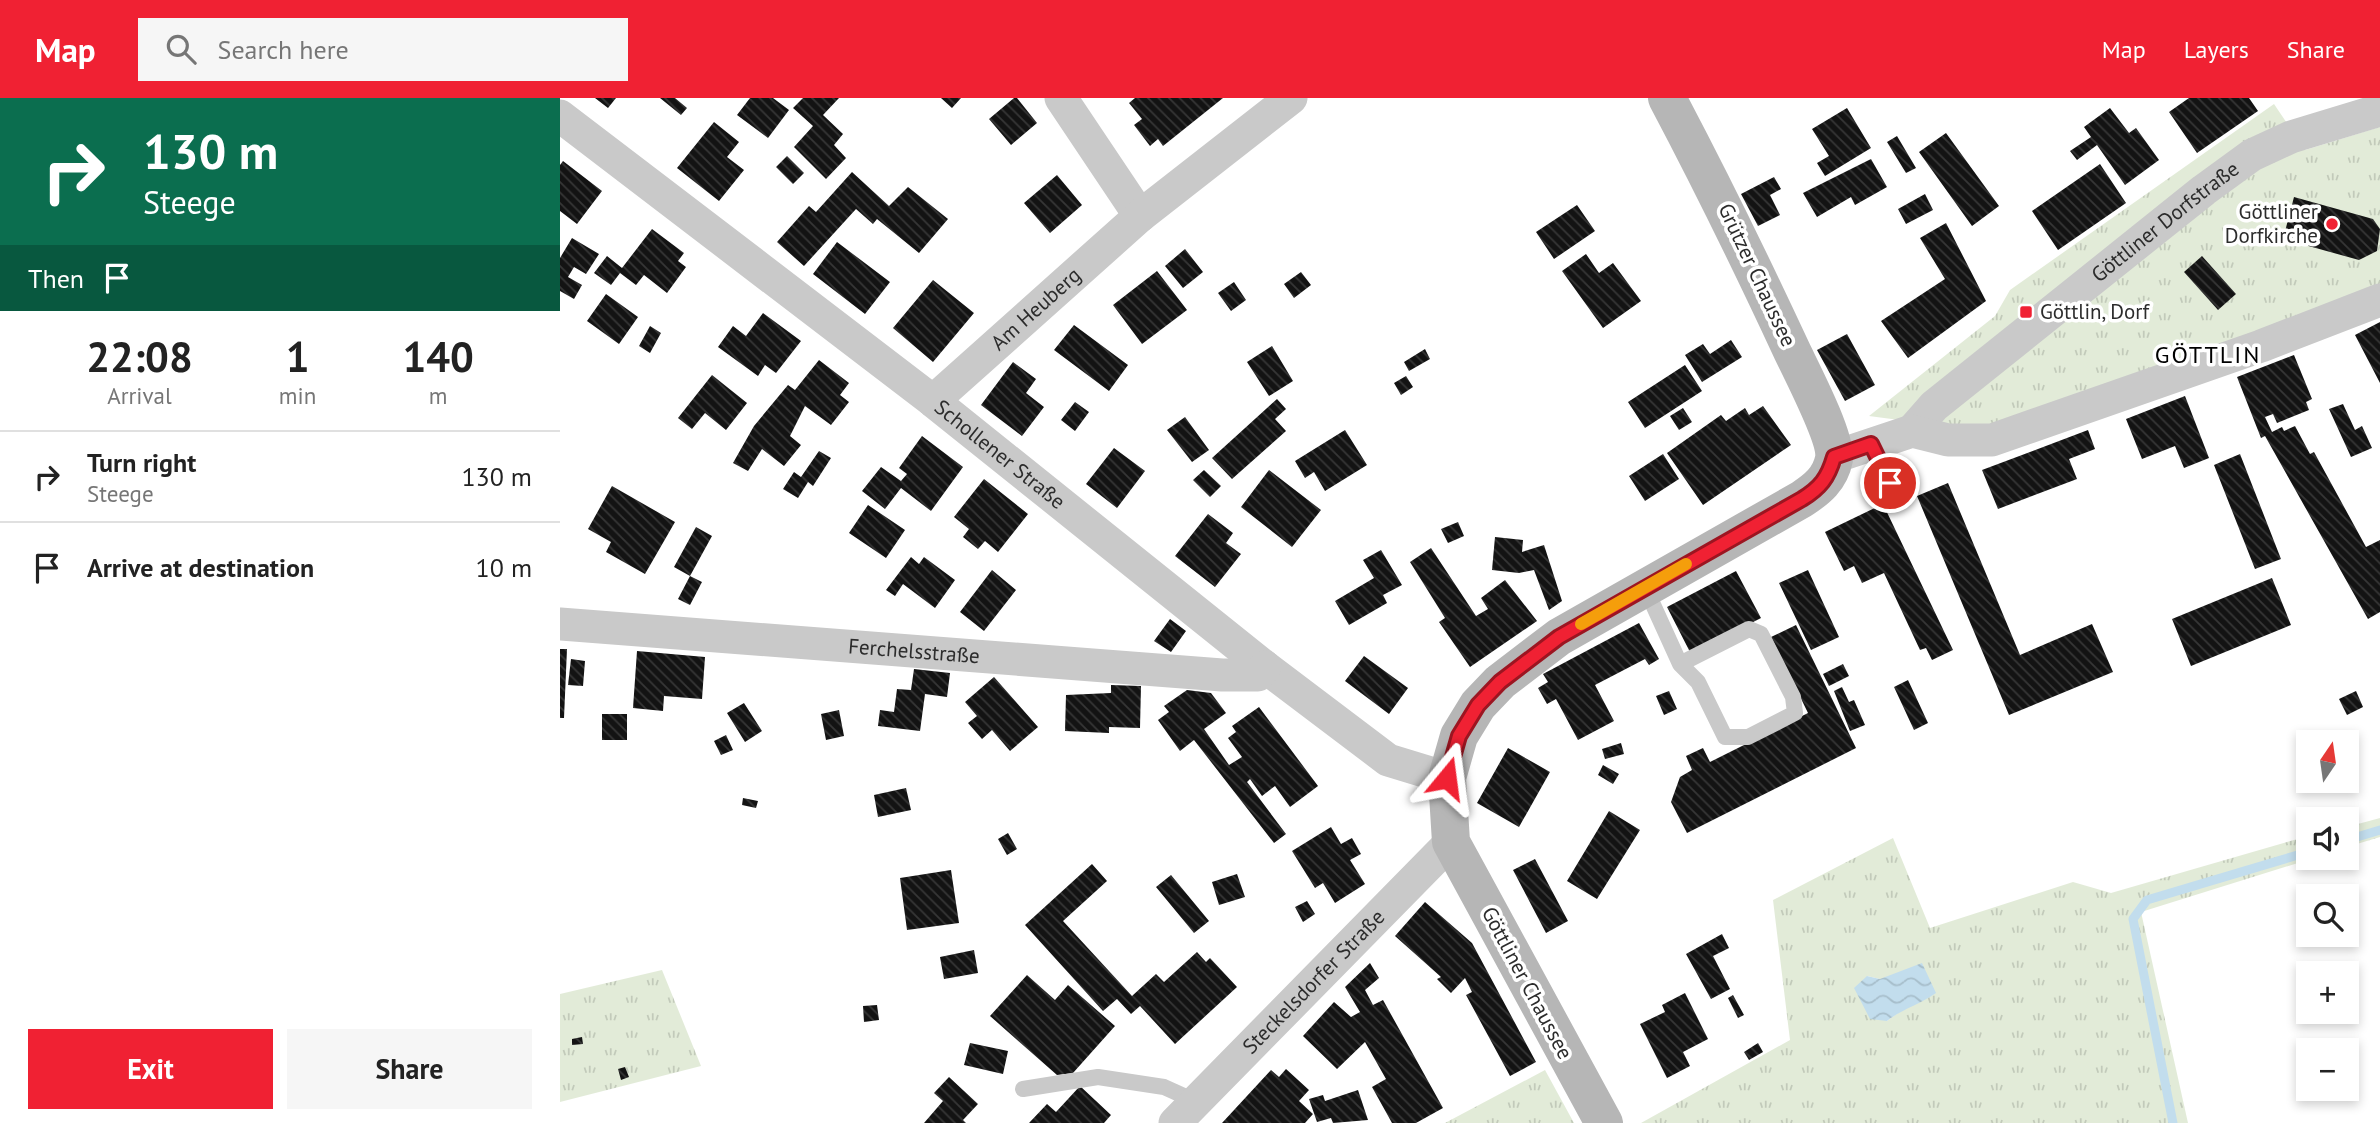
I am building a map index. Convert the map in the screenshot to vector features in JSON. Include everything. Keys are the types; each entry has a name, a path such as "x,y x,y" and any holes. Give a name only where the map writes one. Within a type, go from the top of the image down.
{"street":[{"path":"1061,98 1140,216"},
{"name":"Am Heuberg","path":"933,401 1140,216 1290,98"},
{"name":"Grützer Chaussee","path":"1667,98 1721,198 1810,387 1834,457"},
{"name":"Göttliner Dorfstraße","path":"1912,431 1934,406 2252,155 2291,137 2380,110"},
{"name":"Schollener Straße","path":"560,116 933,401 1265,667 1388,760 1447,778"},
{"path":"1451,842 1447,778 1459,736 1478,705 1500,682 1559,637 1819,488 1829,474 1834,457 1912,431 1948,440 1992,440 2260,346 2380,300"},
{"name":"Ferchelsstraße","path":"560,624 1222,675 1258,675 1265,667"},
{"name":"Steckelsdorfer Straße","path":"1185,1112 1451,842"},
{"name":"Göttliner Chaussee","path":"1451,842 1604,1123"}],"lane":[{"path":"1871,444 1899,503"},
{"path":"1644,587 1680,664 1698,682 1725,737 1748,737 1795,713 1793,697 1761,634 1749,629 1680,664"},
{"path":"1023,1089 1098,1077 1164,1087 1185,1112"}],"green space":[{"path":"2274,104 2305,150 2380,127 2380,287 1994,428 1967,429 1869,416 1995,316 2010,290"},
{"path":"2380,818 2380,837 2359,843 2359,824"},
{"path":"1893,838 1930,928 2073,882 2111,893 2296,839 2296,864 2141,912 2188,1123 1641,1123 1790,1040 1773,900","holes":["1867,976 1880,979 1906,1007 1887,1021"]},
{"path":"662,970 701,1066 560,1102 560,994"},
{"path":"1545,1070 1574,1123 1445,1123"}],"water":[{"path":"1922,963 1936,993 1887,1021 1870,1019 1854,988 1867,976 1880,979"}],"building":[{"path":"595,98 616,98 608,108"},
{"path":"660,98 675,98 687,108 681,115"},
{"path":"750,98 773,98 789,110 768,138 737,115"},
{"path":"803,98 839,98 823,115 843,134 834,145 846,158 826,179 794,147 813,126 793,108"},
{"path":"941,98 961,98 952,108"},
{"path":"1017,98 1037,123 1011,145 989,119"},
{"path":"1135,98 1223,98 1163,146 1158,139 1150,146 1134,125 1142,119 1129,103"},
{"path":"2189,98 2249,98 2258,111 2197,153 2169,112"},
{"path":"1847,108 1871,148 1825,176 1817,163 1829,156 1812,129"},
{"path":"2110,108 2129,133 2136,128 2159,160 2125,185 2097,145 2077,160 2070,151 2091,137 2084,127"},
{"path":"714,122 739,142 727,157 744,170 719,201 677,168"},
{"path":"1946,133 1999,206 1972,226 1919,152"},
{"path":"1897,136 1916,168 1906,173 1887,142"},
{"path":"787,156 804,173 793,184 776,167"},
{"path":"1871,159 1887,187 1855,205 1851,197 1817,217 1803,193"},
{"path":"563,161 602,191 577,224 560,211 560,165"},
{"path":"2100,164 2126,203 2058,250 2032,211"},
{"path":"852,172 889,206 908,187 948,219 919,253 877,219 873,224 856,209 804,266 777,242 809,206 816,212"},
{"path":"1057,175 1082,205 1050,233 1024,203"},
{"path":"1774,177 1781,189 1770,195 1780,215 1758,226 1741,194"},
{"path":"1925,194 1933,210 1906,224 1898,209"},
{"name":"Göttliner Dorfkirche","path":"2294,197 2373,219 2380,229 2377,251 2359,260 2283,239"},
{"path":"1577,205 1595,231 1554,259 1536,232"},
{"path":"1946,223 1986,301 1908,358 1881,321 1945,279 1920,238"},
{"path":"652,229 684,253 678,261 686,267 667,293 644,275 636,285 620,273 611,285 594,273 607,256 622,268"},
{"path":"572,238 599,254 586,274 574,267 568,277 582,285 574,299 560,291 560,258"},
{"path":"837,242 890,282 865,314 813,274"},
{"path":"1185,249 1203,272 1183,288 1165,266"},
{"path":"1586,254 1599,273 1613,263 1641,301 1603,328 1562,271"},
{"path":"2202,256 2236,294 2218,310 2184,272"},
{"path":"1157,271 1187,310 1142,344 1113,305"},
{"path":"1301,272 1311,285 1294,298 1284,284"},
{"path":"933,280 974,313 933,362 893,328"},
{"path":"1234,282 1246,300 1231,311 1218,293"},
{"path":"606,294 638,317 619,344 587,321"},
{"path":"763,313 801,341 776,373 765,365 758,376 718,347 733,326 746,336"},
{"path":"2380,322 2380,383 2355,335"},
{"path":"1074,325 1128,365 1109,391 1054,350"},
{"path":"650,326 661,333 650,353 639,346"},
{"path":"1847,334 1875,385 1845,401 1817,350"},
{"path":"1731,340 1742,357 1702,382 1685,355 1703,344 1710,354"},
{"path":"1272,346 1293,381 1269,396 1247,362"},
{"path":"1425,349 1430,359 1409,371 1404,362"},
{"path":"2294,355 2312,399 2306,402 2309,410 2277,423 2273,414 2265,417 2272,432 2282,427 2284,431 2295,426 2310,454 2314,452 2366,547 2380,540 2380,612 2368,619 2265,436 2261,438 2237,377"},
{"path":"819,360 849,383 840,395 849,402 831,425 805,406 790,436 801,445 784,466 762,449 748,471 733,463 754,426 788,385 795,390"},
{"path":"1013,362 1036,379 1026,393 1044,407 1022,436 981,405"},
{"path":"1685,365 1702,391 1645,428 1628,402"},
{"path":"712,375 747,403 726,430 705,413 692,429 678,418"},
{"path":"1406,376 1413,387 1401,395 1394,383"},
{"path":"2185,396 2209,458 2184,468 2175,446 2142,459 2126,419"},
{"path":"1277,399 1286,409 1275,419 1286,431 1232,479 1212,458"},
{"path":"1075,402 1089,412 1075,431 1061,420"},
{"path":"2343,404 2355,430 2362,426 2372,448 2351,457 2329,409"},
{"path":"1763,406 1791,445 1703,505 1667,453 1721,415 1726,421 1745,408 1749,415"},
{"path":"1683,408 1692,422 1679,430 1670,416"},
{"path":"1185,417 1209,450 1192,462 1167,430"},
{"path":"1345,430 1367,465 1325,491 1314,472 1305,478 1295,461"},
{"path":"2088,430 2095,449 2069,459 2077,479 1998,509 1982,470"},
{"path":"922,436 963,467 931,511 901,488 885,509 862,491 881,467 901,481 907,474 899,468"},
{"path":"1114,448 1145,471 1117,508 1086,484"},
{"path":"819,451 831,458 813,486 808,482 798,498 783,489 794,472 801,477"},
{"path":"1663,454 1679,479 1645,501 1629,476"},
{"path":"2240,454 2281,559 2255,569 2214,465"},
{"path":"1204,470 1221,486 1210,497 1193,480"},
{"path":"1269,470 1321,510 1292,547 1241,507"},
{"path":"984,479 1028,514 998,552 985,541 978,549 963,537 969,529 954,517"},
{"path":"1948,483 2020,655 2092,624 2113,672 2009,715 1917,496"},
{"path":"612,486 675,522 645,574 606,552 611,542 588,529"},
{"path":"1883,504 1953,650 1932,660 1926,648 1920,650 1884,573 1862,583 1854,566 1844,571 1825,532"},
{"path":"868,505 905,530 886,558 849,533"},
{"path":"1208,514 1233,533 1226,543 1241,554 1215,587 1175,556"},
{"path":"1458,522 1464,536 1448,543 1441,529"},
{"path":"696,527 712,536 690,576 674,567"},
{"path":"1495,537 1523,540 1522,552 1544,545 1562,601 1549,610 1534,570 1519,573 1492,570"},
{"path":"1431,548 1476,616 1488,609 1481,598 1505,580 1537,621 1470,667 1439,622 1445,618 1410,562"},
{"path":"1381,550 1402,585 1383,595 1387,603 1349,625 1335,601 1374,578 1363,560"},
{"path":"911,557 919,564 924,557 955,580 935,608 903,584 895,596 886,590"},
{"path":"992,570 1016,590 984,631 960,612"},
{"path":"1808,570 1839,637 1811,650 1779,583"},
{"path":"1736,571 1761,618 1691,654 1667,607"},
{"path":"690,576 702,582 690,605 678,599"},
{"path":"2272,578 2291,625 2191,666 2172,619"},
{"path":"1170,619 1186,631 1171,652 1154,641"},
{"path":"1639,623 1659,659 1649,665 1645,659 1595,685 1614,721 1578,740 1556,699 1547,704 1538,688 1548,682 1543,674"},
{"path":"1796,625 1856,748 1687,833 1671,802 1680,777 1692,770 1686,756 1703,748 1710,762 1808,713 1771,637"},
{"path":"560,649 567,649 564,718 560,718"},
{"path":"637,651 705,657 702,699 664,696 663,711 633,708"},
{"path":"1364,656 1408,688 1389,714 1345,681"},
{"path":"571,659 585,661 583,686 568,685"},
{"path":"1843,664 1849,676 1829,686 1823,674"},
{"path":"914,669 950,673 947,697 925,694 920,731 878,726 880,710 894,712 897,689 911,690"},
{"path":"994,677 1038,727 1010,751 992,730 982,739 968,723 977,716 965,702"},
{"path":"1908,680 1928,723 1914,730 1894,687"},
{"path":"1111,685 1141,686 1140,728 1109,727 1109,733 1065,731 1066,695 1111,693"},
{"path":"1842,687 1849,702 1854,700 1865,725 1850,731 1834,691"},
{"path":"1187,690 1211,693 1226,713 1204,729 1229,765 1242,757 1228,738 1236,732 1232,726 1259,707 1318,786 1290,807 1275,786 1262,796 1250,779 1247,782 1286,834 1274,843 1194,740 1180,751 1158,720 1169,712 1164,706"},
{"path":"1669,691 1677,709 1664,715 1656,696"},
{"path":"2356,691 2363,707 2347,715 2339,699"},
{"path":"744,703 762,731 745,742 727,713"},
{"path":"839,710 844,736 826,740 821,714"},
{"path":"602,714 627,714 627,740 602,740"},
{"path":"726,735 733,750 721,755 714,741"},
{"path":"1621,743 1624,754 1605,759 1602,749"},
{"path":"1508,748 1550,772 1519,827 1477,803"},
{"path":"1603,765 1619,774 1613,784 1598,775"},
{"path":"906,788 911,810 878,817 874,795"},
{"path":"743,798 758,801 756,808 742,805"},
{"path":"1609,811 1640,830 1597,899 1567,881"},
{"path":"1331,827 1341,844 1352,838 1361,854 1350,860 1365,884 1335,903 1323,883 1315,888 1292,851"},
{"path":"1008,833 1017,849 1007,855 998,839"},
{"path":"1535,859 1568,921 1546,933 1513,870"},
{"path":"1092,864 1107,881 1063,921 1132,996 1156,974 1164,982 1197,952 1206,962 1210,958 1237,987 1175,1044 1140,1006 1131,1014 1117,999 1103,1011 1025,925"},
{"path":"951,870 959,923 907,930 900,878"},
{"path":"1237,874 1245,897 1219,905 1212,882"},
{"path":"1171,875 1209,921 1194,933 1156,887"},
{"path":"1307,901 1315,914 1303,922 1295,907"},
{"path":"1425,902 1472,943 1536,1062 1510,1076 1466,995 1472,992 1465,978 1451,993 1437,979 1441,977 1395,936"},
{"path":"1722,934 1729,948 1713,956 1730,989 1711,999 1686,954"},
{"path":"974,950 978,973 944,979 940,957"},
{"path":"1370,963 1379,978 1365,990 1373,1005 1383,1000 1443,1108 1416,1123 1392,1123 1372,1087 1386,1079 1365,1042 1337,1069 1303,1036 1334,1002 1351,1017 1360,1012 1345,987"},
{"path":"1027,975 1055,1000 1068,985 1115,1026 1073,1073 1057,1075 990,1016"},
{"path":"1685,993 1708,1039 1683,1052 1690,1066 1667,1078 1640,1024 1665,1012 1662,1005"},
{"path":"1733,995 1744,1015 1738,1018 1728,998"},
{"path":"877,1005 879,1020 864,1022 863,1006"},
{"path":"582,1037 583,1044 572,1045 572,1039"},
{"path":"970,1043 1008,1051 1003,1074 964,1065"},
{"path":"1758,1043 1763,1052 1749,1060 1744,1052"},
{"path":"625,1067 629,1077 621,1080 618,1069"},
{"path":"1286,1069 1309,1090 1299,1101 1313,1114 1305,1123 1222,1123 1271,1070 1279,1077"},
{"path":"949,1077 978,1104 963,1120 966,1123 924,1123 943,1101 934,1093"},
{"path":"1080,1086 1111,1115 1104,1123 1029,1123 1047,1104 1056,1112"},
{"path":"1358,1090 1368,1120 1333,1123 1331,1118 1317,1122 1309,1099 1323,1095 1325,1101"}],"waterway":[{"path":"2359,836 2380,830"},
{"path":"2173,1123 2133,919 2147,900 2296,856"}],"slow traffic":[{"path":"1581,624 1686,564"}],"place":[{"name":"Göttliner Dorfkirche","path":"2332,224"},
{"name":"Göttlin, Dorf","path":"2026,312"}],"district":[{"name":"GÖTTLIN","path":"2208,355"}],"route":[{"path":"1447,778 1459,736 1478,705 1500,682 1559,637 1819,488 1829,474 1834,457 1871,444 1890,483"}]}
